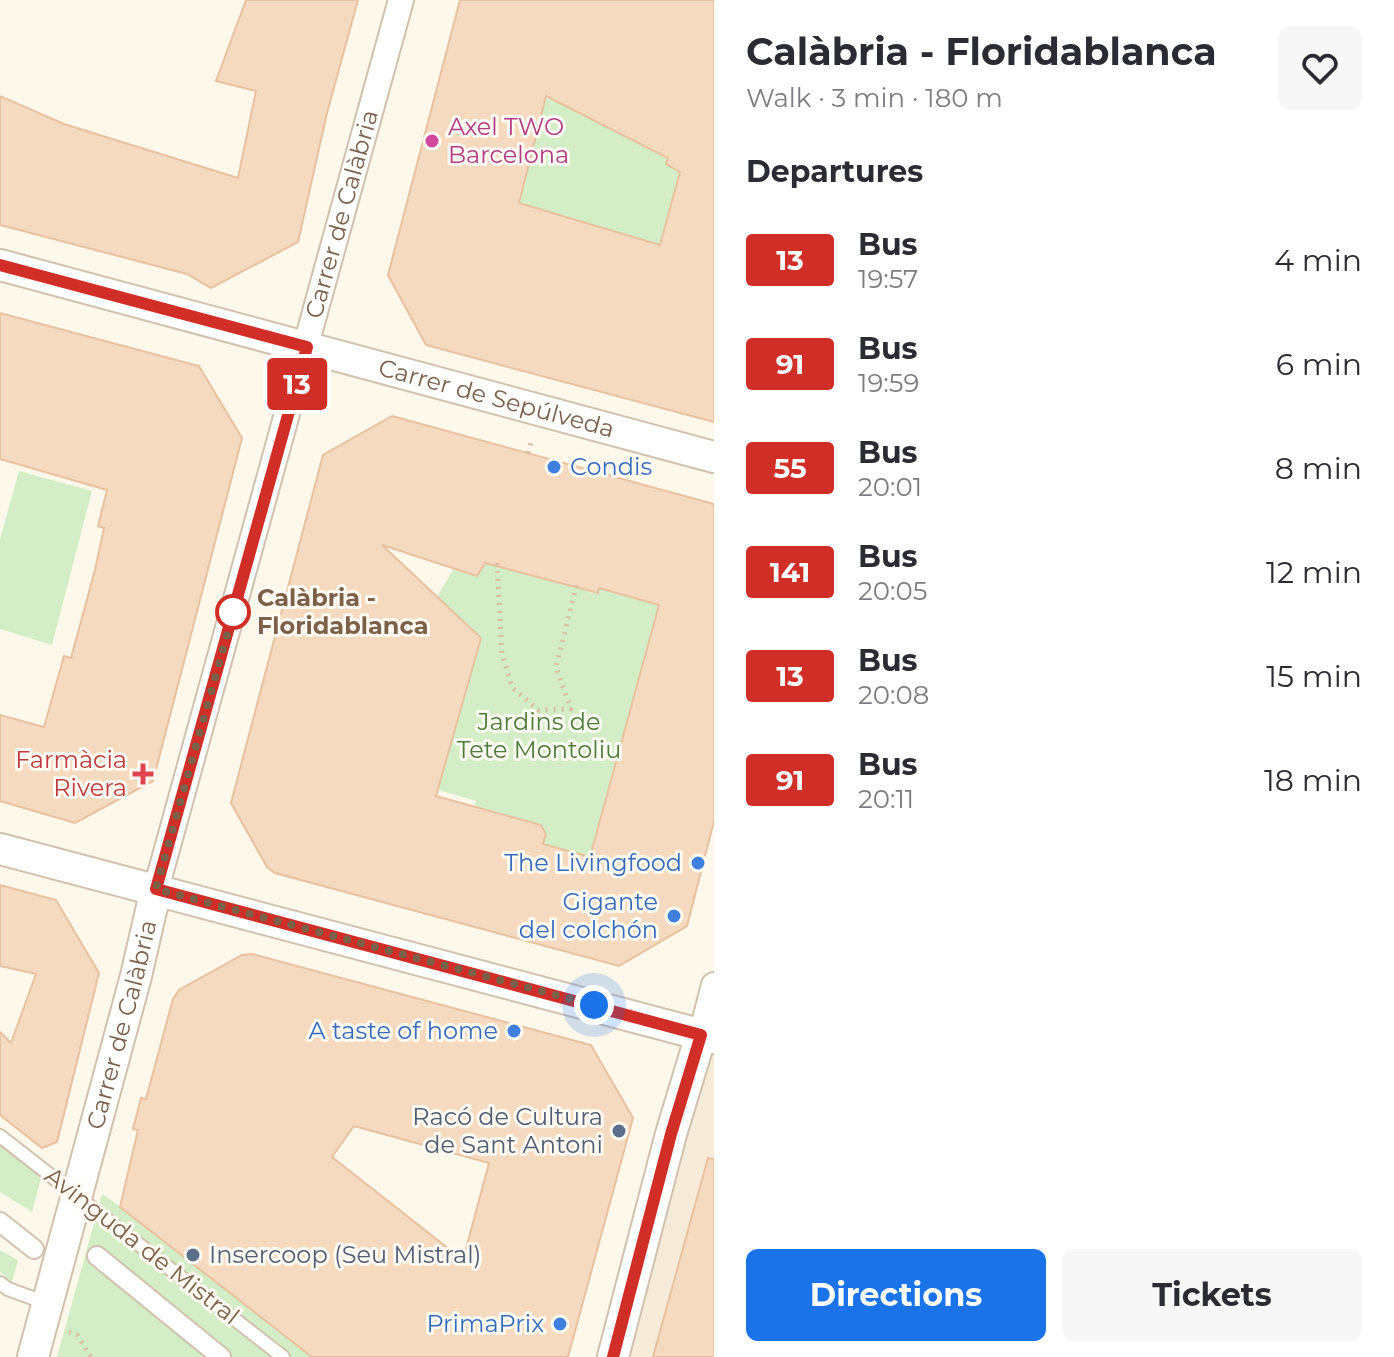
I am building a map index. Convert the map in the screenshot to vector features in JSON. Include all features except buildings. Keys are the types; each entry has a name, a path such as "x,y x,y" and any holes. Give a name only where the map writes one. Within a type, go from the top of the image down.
{"street":[{"name":"Carrer de Calàbria","path":"33,1357 136,976 156,889 401,0"},
{"name":"Carrer de Sepúlveda","path":"0,265 714,457"},
{"path":"0,849 707,1036"},
{"path":"613,1357 671,1134 707,1036 714,985"},
{"path":"0,1222 34,1249"},
{"name":"Avinguda de Mistral","path":"97,1256 221,1357"}],"lane":[{"name":"Avinguda de Mistral","path":"0,1136 283,1357"},
{"path":"4,1286 46,1303"}],"path":[{"path":"528,453 532,439"},
{"path":"608,475 612,466"},
{"path":"497,563 502,654 512,687 538,710 571,709 556,667 577,583"},
{"path":"77,1335 91,1357"}],"shaded area":[{"path":"714,985 714,1357 613,1357"}],"green space":[{"path":"441,72 556,101 668,158 666,165 680,172 660,245 519,203 536,133 431,109"},
{"path":"19,471 92,491 52,645 0,629 0,539"},
{"name":"Jardins de Tete Montoliu","path":"486,561 569,585 586,586 585,591 597,594 599,588 659,604 590,857 543,844 546,834 541,825 473,813 476,801 438,790 481,638 437,597 454,568 477,576"},
{"path":"0,1142 42,1175 32,1212 0,1192"},
{"path":"102,1194 110,1199 312,1357 57,1357"},
{"path":"0,1250 18,1260 12,1282 0,1272"}],"bus line":[{"name":"13","path":"0,265 307,347 156,889 701,1035 671,1134 613,1357"}],"place":[{"name":"Axel TWO Barcelona","path":"432,141"},
{"name":"Condis","path":"554,467"},
{"name":"Calàbria - Floridablanca","path":"233,612"},
{"name":"Farmàcia Rivera","path":"143,774"},
{"name":"The Livingfood","path":"698,863"},
{"name":"Gigante del colchón","path":"674,916"},
{"name":"A taste of home","path":"514,1031"},
{"name":"Racó de Cultura de Sant Antoni","path":"619,1131"},
{"name":"Insercoop (Seu Mistral)","path":"193,1255"},
{"name":"PrimaPrix","path":"560,1324"}],"route":[{"path":"233,612 156,889 594,1005"}]}
